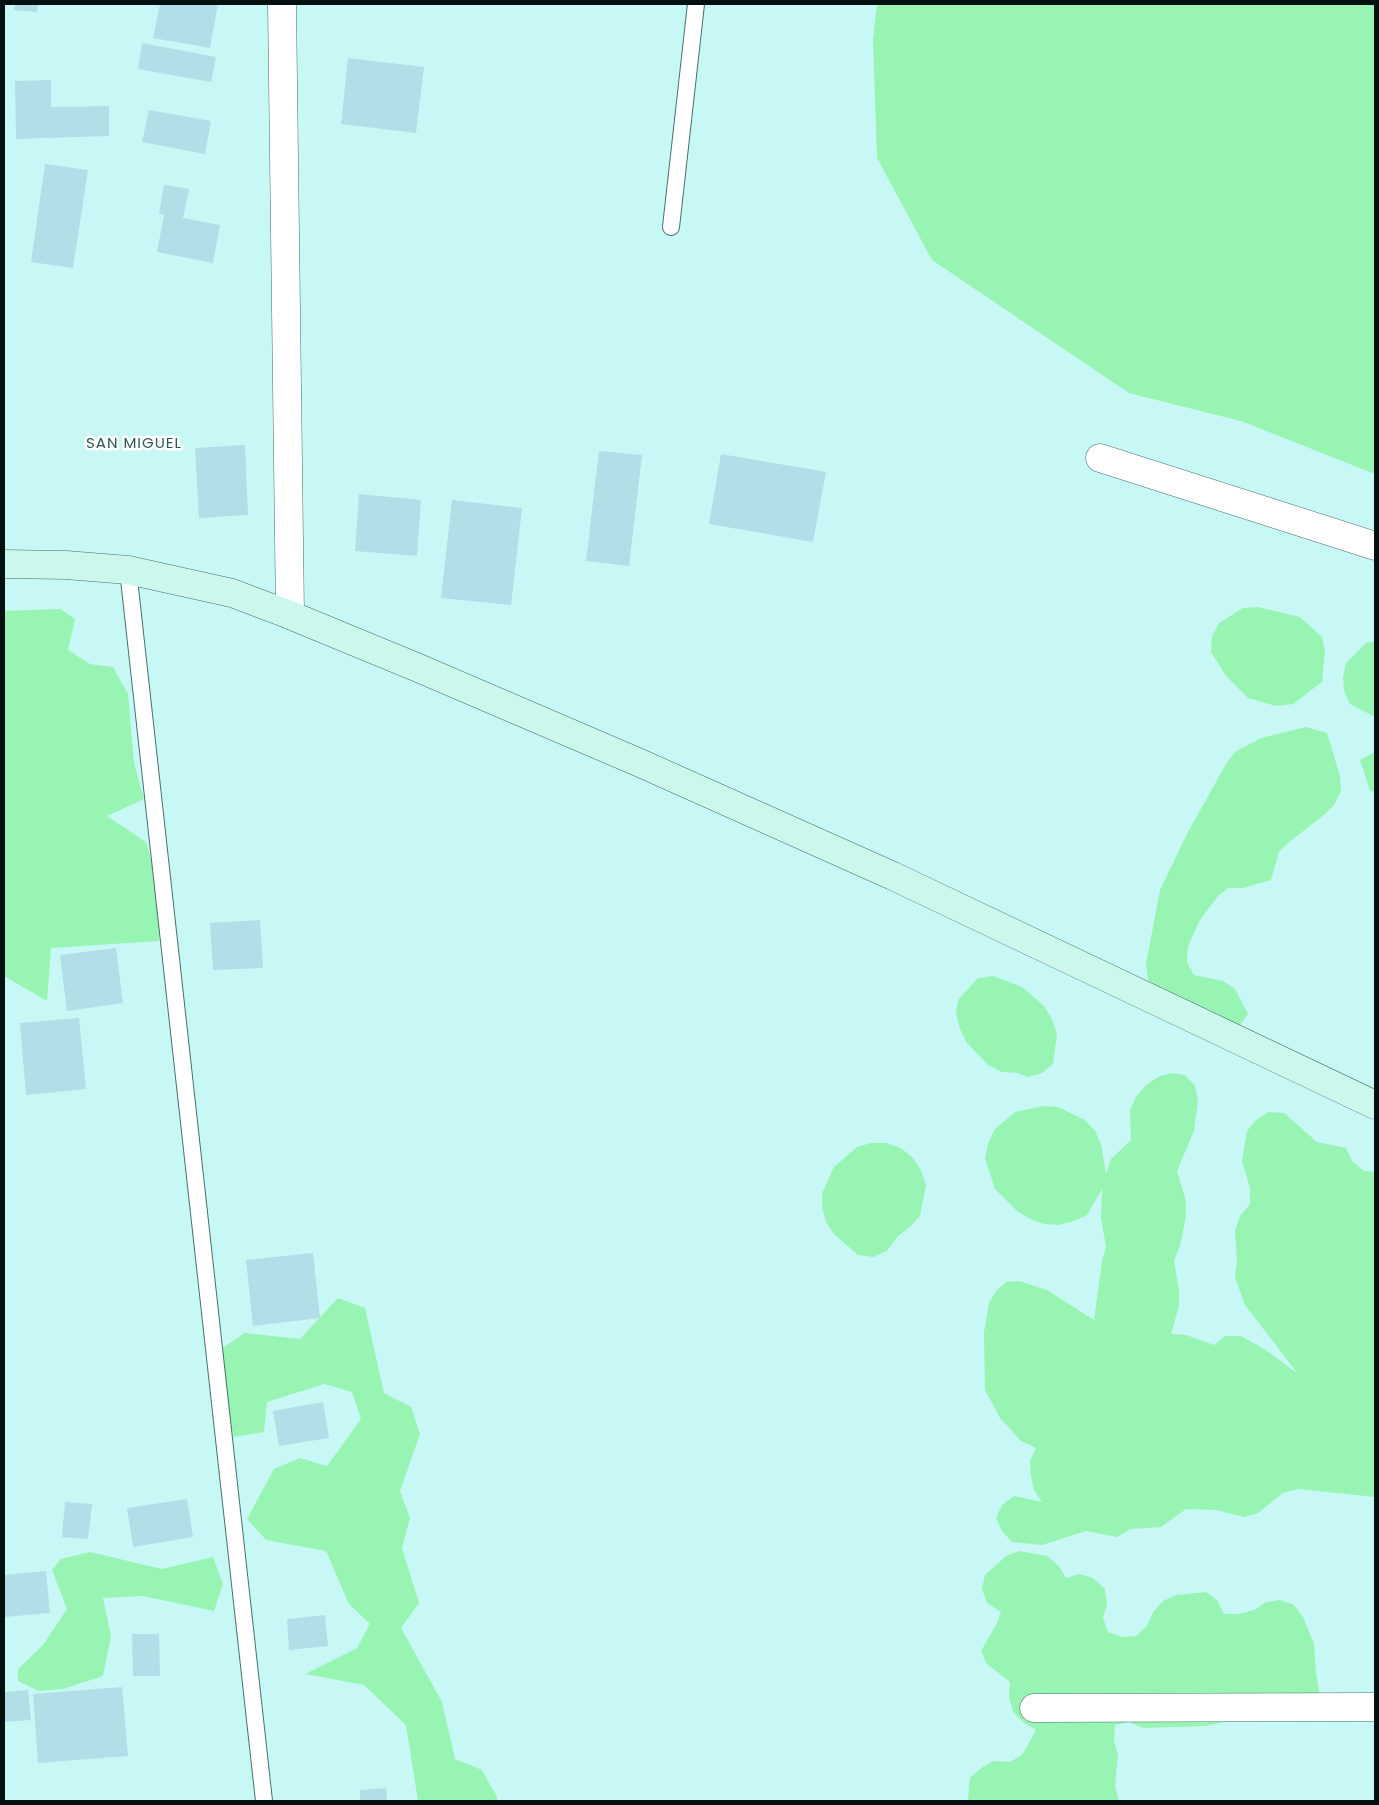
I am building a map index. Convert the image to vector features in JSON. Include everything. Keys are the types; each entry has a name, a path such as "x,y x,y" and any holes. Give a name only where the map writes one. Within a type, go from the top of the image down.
{"street":[{"path":"282,4 290,615"},
{"path":"1100,458 1375,546"},
{"path":"4,564 66,565 128,570 232,593 290,615 604,748 884,872 1375,1105"},
{"path":"1034,1708 1375,1707"}],"lane":[{"path":"671,226 696,4"},
{"path":"128,570 264,1801"}],"green space":[{"path":"877,4 1375,4 1375,474 1241,421 1129,393 932,260 877,158 873,40"},
{"path":"1258,607 1300,617 1322,637 1325,651 1322,682 1293,704 1276,706 1248,698 1226,676 1211,652 1212,636 1219,623 1243,608"},
{"path":"60,609 75,619 68,650 90,664 113,667 128,694 134,763 144,799 107,816 146,842 159,888 159,941 51,948 47,1001 4,976 4,611"},
{"path":"1375,641 1375,717 1350,704 1344,691 1343,677 1346,663 1366,643"},
{"path":"1306,727 1327,733 1340,776 1341,791 1334,805 1279,852 1271,880 1243,888 1228,888 1218,896 1200,920 1188,946 1187,962 1194,975 1223,981 1235,989 1248,1014 1240,1025 1225,1023 1172,999 1148,980 1146,964 1160,890 1188,832 1226,764 1235,752 1261,738"},
{"path":"1375,752 1375,792 1370,791 1360,760"},
{"path":"993,976 1022,987 1044,1006 1052,1019 1057,1034 1053,1064 1042,1073 1028,1077 1018,1073 1002,1072 988,1065 967,1043 960,1029 956,1014 958,1000 978,978"},
{"path":"1171,1073 1185,1075 1195,1086 1198,1101 1194,1131 1177,1171 1186,1201 1186,1216 1180,1246 1174,1261 1179,1290 1179,1306 1171,1334 1186,1335 1214,1345 1225,1336 1241,1336 1266,1350 1298,1374 1245,1305 1235,1277 1237,1262 1235,1231 1240,1216 1250,1204 1250,1188 1242,1161 1247,1131 1256,1120 1269,1112 1284,1113 1317,1142 1346,1148 1353,1162 1364,1171 1375,1172 1375,1497 1298,1489 1283,1493 1258,1513 1244,1517 1216,1510 1186,1509 1161,1527 1131,1529 1117,1537 1086,1531 1042,1545 1012,1542 1002,1531 996,1518 1002,1505 1014,1496 1042,1502 1034,1490 1031,1476 1030,1461 1036,1448 1021,1441 1000,1418 985,1390 984,1332 989,1303 996,1291 1006,1282 1019,1281 1047,1290 1094,1320 1102,1261 1106,1247 1101,1218 1102,1189 1087,1215 1074,1221 1059,1225 1044,1224 1028,1218 1016,1210 995,1189 985,1158 988,1144 994,1130 1015,1112 1044,1106 1058,1107 1085,1120 1095,1131 1101,1144 1106,1174 1111,1159 1131,1140 1130,1110 1136,1097 1146,1085 1158,1077"},
{"path":"871,1143 886,1143 901,1148 913,1158 921,1170 926,1185 920,1216 898,1236 887,1251 873,1257 858,1255 834,1234 826,1222 822,1207 822,1193 834,1167 857,1147"},
{"path":"338,1298 365,1308 384,1393 411,1407 420,1434 400,1491 410,1518 402,1548 419,1603 401,1628 442,1702 455,1759 482,1770 497,1797 497,1801 418,1801 406,1725 364,1685 305,1674 357,1648 370,1624 349,1604 326,1551 266,1540 247,1519 274,1469 300,1458 327,1466 361,1419 352,1392 324,1384 267,1402 264,1432 234,1437 225,1408 221,1349 245,1333 300,1339"},
{"path":"1019,1551 1047,1556 1059,1566 1066,1578 1079,1574 1093,1578 1105,1589 1107,1604 1103,1618 1108,1632 1122,1637 1136,1636 1147,1626 1153,1612 1163,1601 1176,1595 1206,1592 1217,1600 1224,1614 1239,1614 1254,1610 1266,1602 1280,1600 1294,1605 1303,1617 1314,1644 1321,1703 1311,1715 1297,1721 1234,1720 1205,1726 1144,1728 1129,1722 1115,1725 1114,1740 1118,1755 1115,1786 1119,1801 968,1801 970,1778 981,1768 994,1761 1010,1762 1022,1755 1036,1730 1023,1722 1013,1712 1009,1697 1010,1682 987,1664 981,1651 1001,1612 987,1603 982,1589 985,1575 1006,1556"},
{"path":"90,1552 162,1569 213,1557 223,1584 214,1611 143,1596 103,1598 111,1636 103,1676 63,1689 39,1691 18,1681 18,1669 43,1645 67,1609 52,1570 61,1559"}],"building":[{"path":"15,4 38,4 37,12 14,10"},
{"path":"160,4 218,4 210,48 153,38"},
{"path":"142,43 216,57 211,82 138,69"},
{"path":"348,58 424,67 416,133 341,124"},
{"path":"51,80 51,107 109,106 109,136 16,139 15,81"},
{"path":"149,110 211,121 205,154 142,142"},
{"path":"45,164 88,170 73,268 31,262"},
{"path":"164,185 189,189 183,218 220,225 213,263 157,252 164,215 159,214"},
{"path":"245,445 248,515 199,518 195,448"},
{"path":"599,451 642,455 629,566 586,561"},
{"path":"721,454 826,472 813,542 709,524"},
{"path":"359,494 421,500 417,556 355,551"},
{"path":"452,500 522,508 511,605 441,598"},
{"path":"260,920 263,968 213,970 210,923"},
{"path":"116,948 123,1003 67,1011 60,955"},
{"path":"79,1018 86,1089 26,1095 20,1023"},
{"path":"313,1253 320,1318 253,1326 246,1260"},
{"path":"323,1402 329,1438 279,1446 273,1411"},
{"path":"187,1499 193,1537 133,1547 127,1508"},
{"path":"65,1502 92,1504 88,1539 62,1537"},
{"path":"46,1571 50,1613 4,1617 4,1575"},
{"path":"325,1615 328,1646 289,1650 287,1619"},
{"path":"132,1634 159,1634 160,1676 133,1676"},
{"path":"122,1687 128,1756 38,1763 33,1694"},
{"path":"28,1690 31,1720 4,1722 4,1692"},
{"path":"386,1788 387,1801 360,1801 360,1790"}],"district":[{"name":"SAN MIGUEL","path":"134,444"}]}
